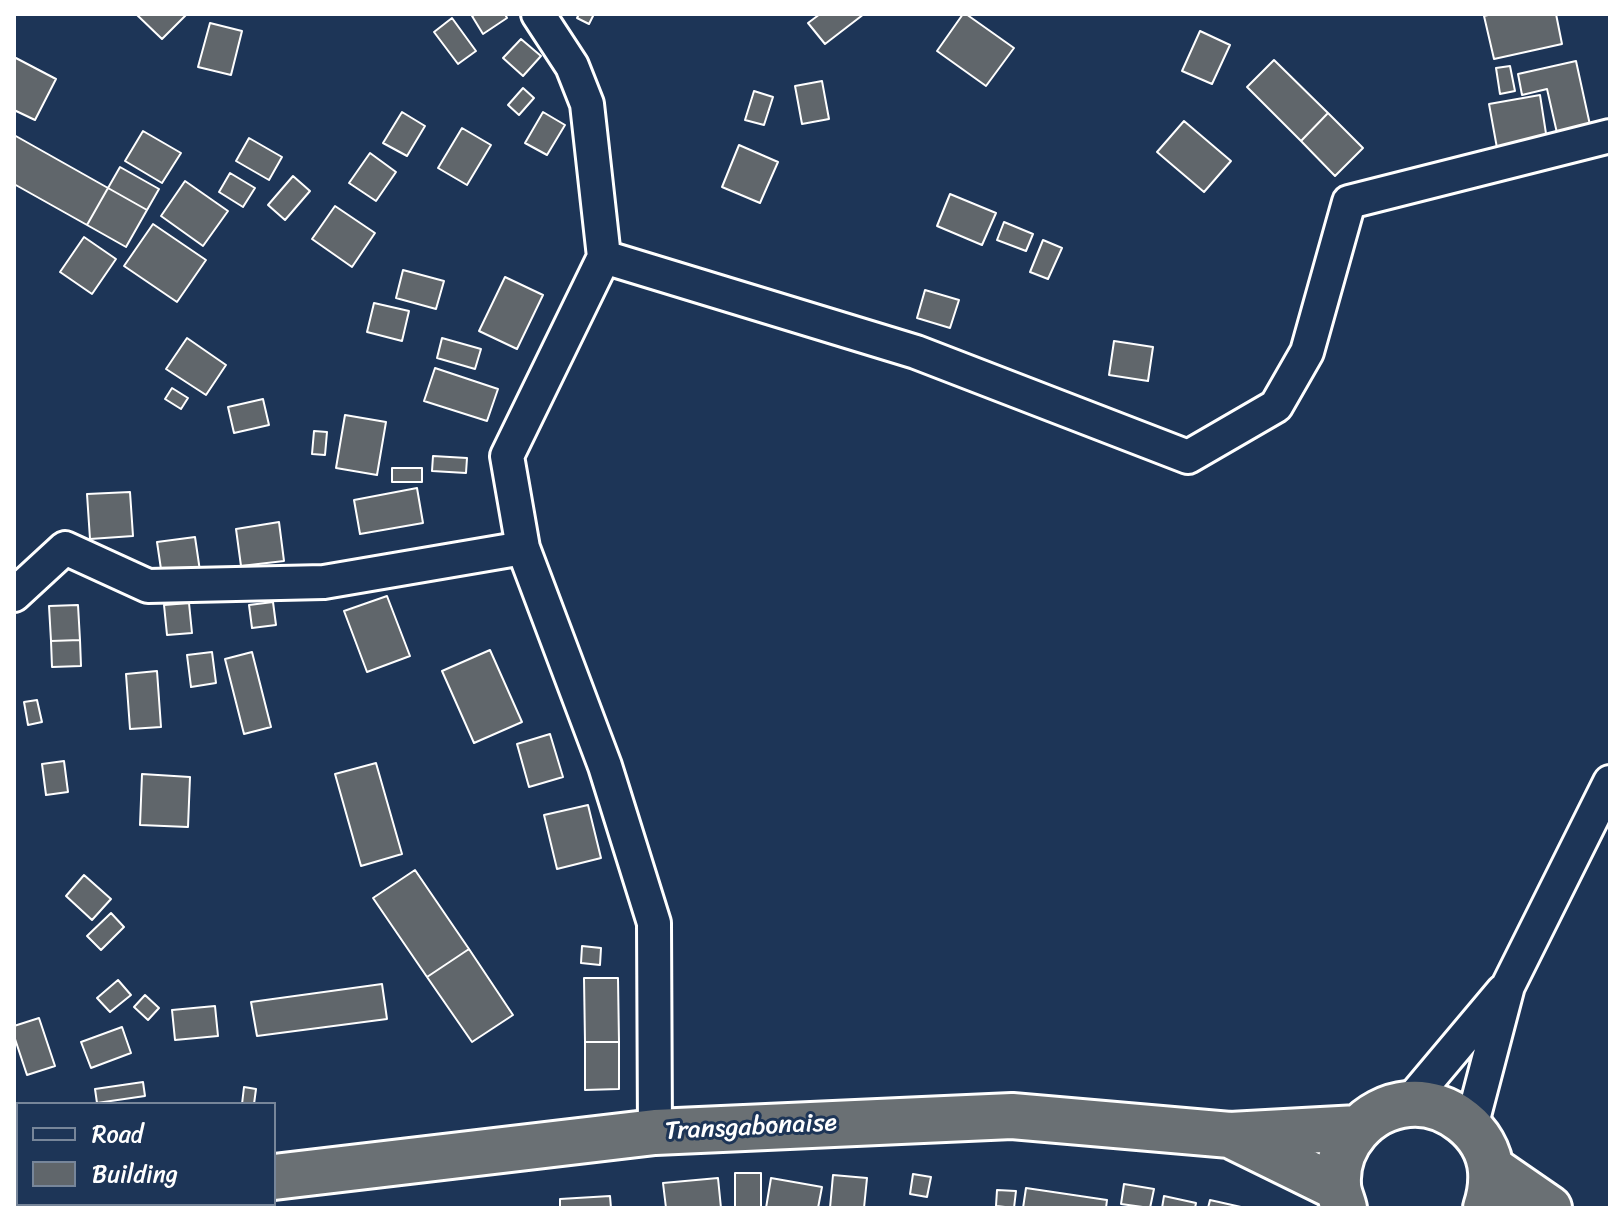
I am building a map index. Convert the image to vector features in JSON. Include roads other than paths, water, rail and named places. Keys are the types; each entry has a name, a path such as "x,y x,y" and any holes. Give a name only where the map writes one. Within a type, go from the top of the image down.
{"highway":[{"path":"1341,1198 1338,1166 1345,1146 1358,1128 1380,1111 1408,1104 1431,1105 1471,1127 1484,1147 1488,1188 1549,1208"},
{"name":"Transgabonaise","path":"276,1177 655,1132 1012,1116 1230,1135 1358,1128"},
{"name":"Transgabonaise","path":"1230,1135 1341,1198"}],"street":[{"path":"538,14 572,66 587,104 604,257 507,456 523,548 605,766 654,923 655,1132"},
{"path":"604,257 916,352 1188,457 1276,406 1307,352 1349,202 1610,136"},
{"path":"14,595 65,548 148,586 324,582 523,548"},
{"path":"1471,1127 1508,986 1610,782"},
{"path":"1408,1104 1508,986"}]}
